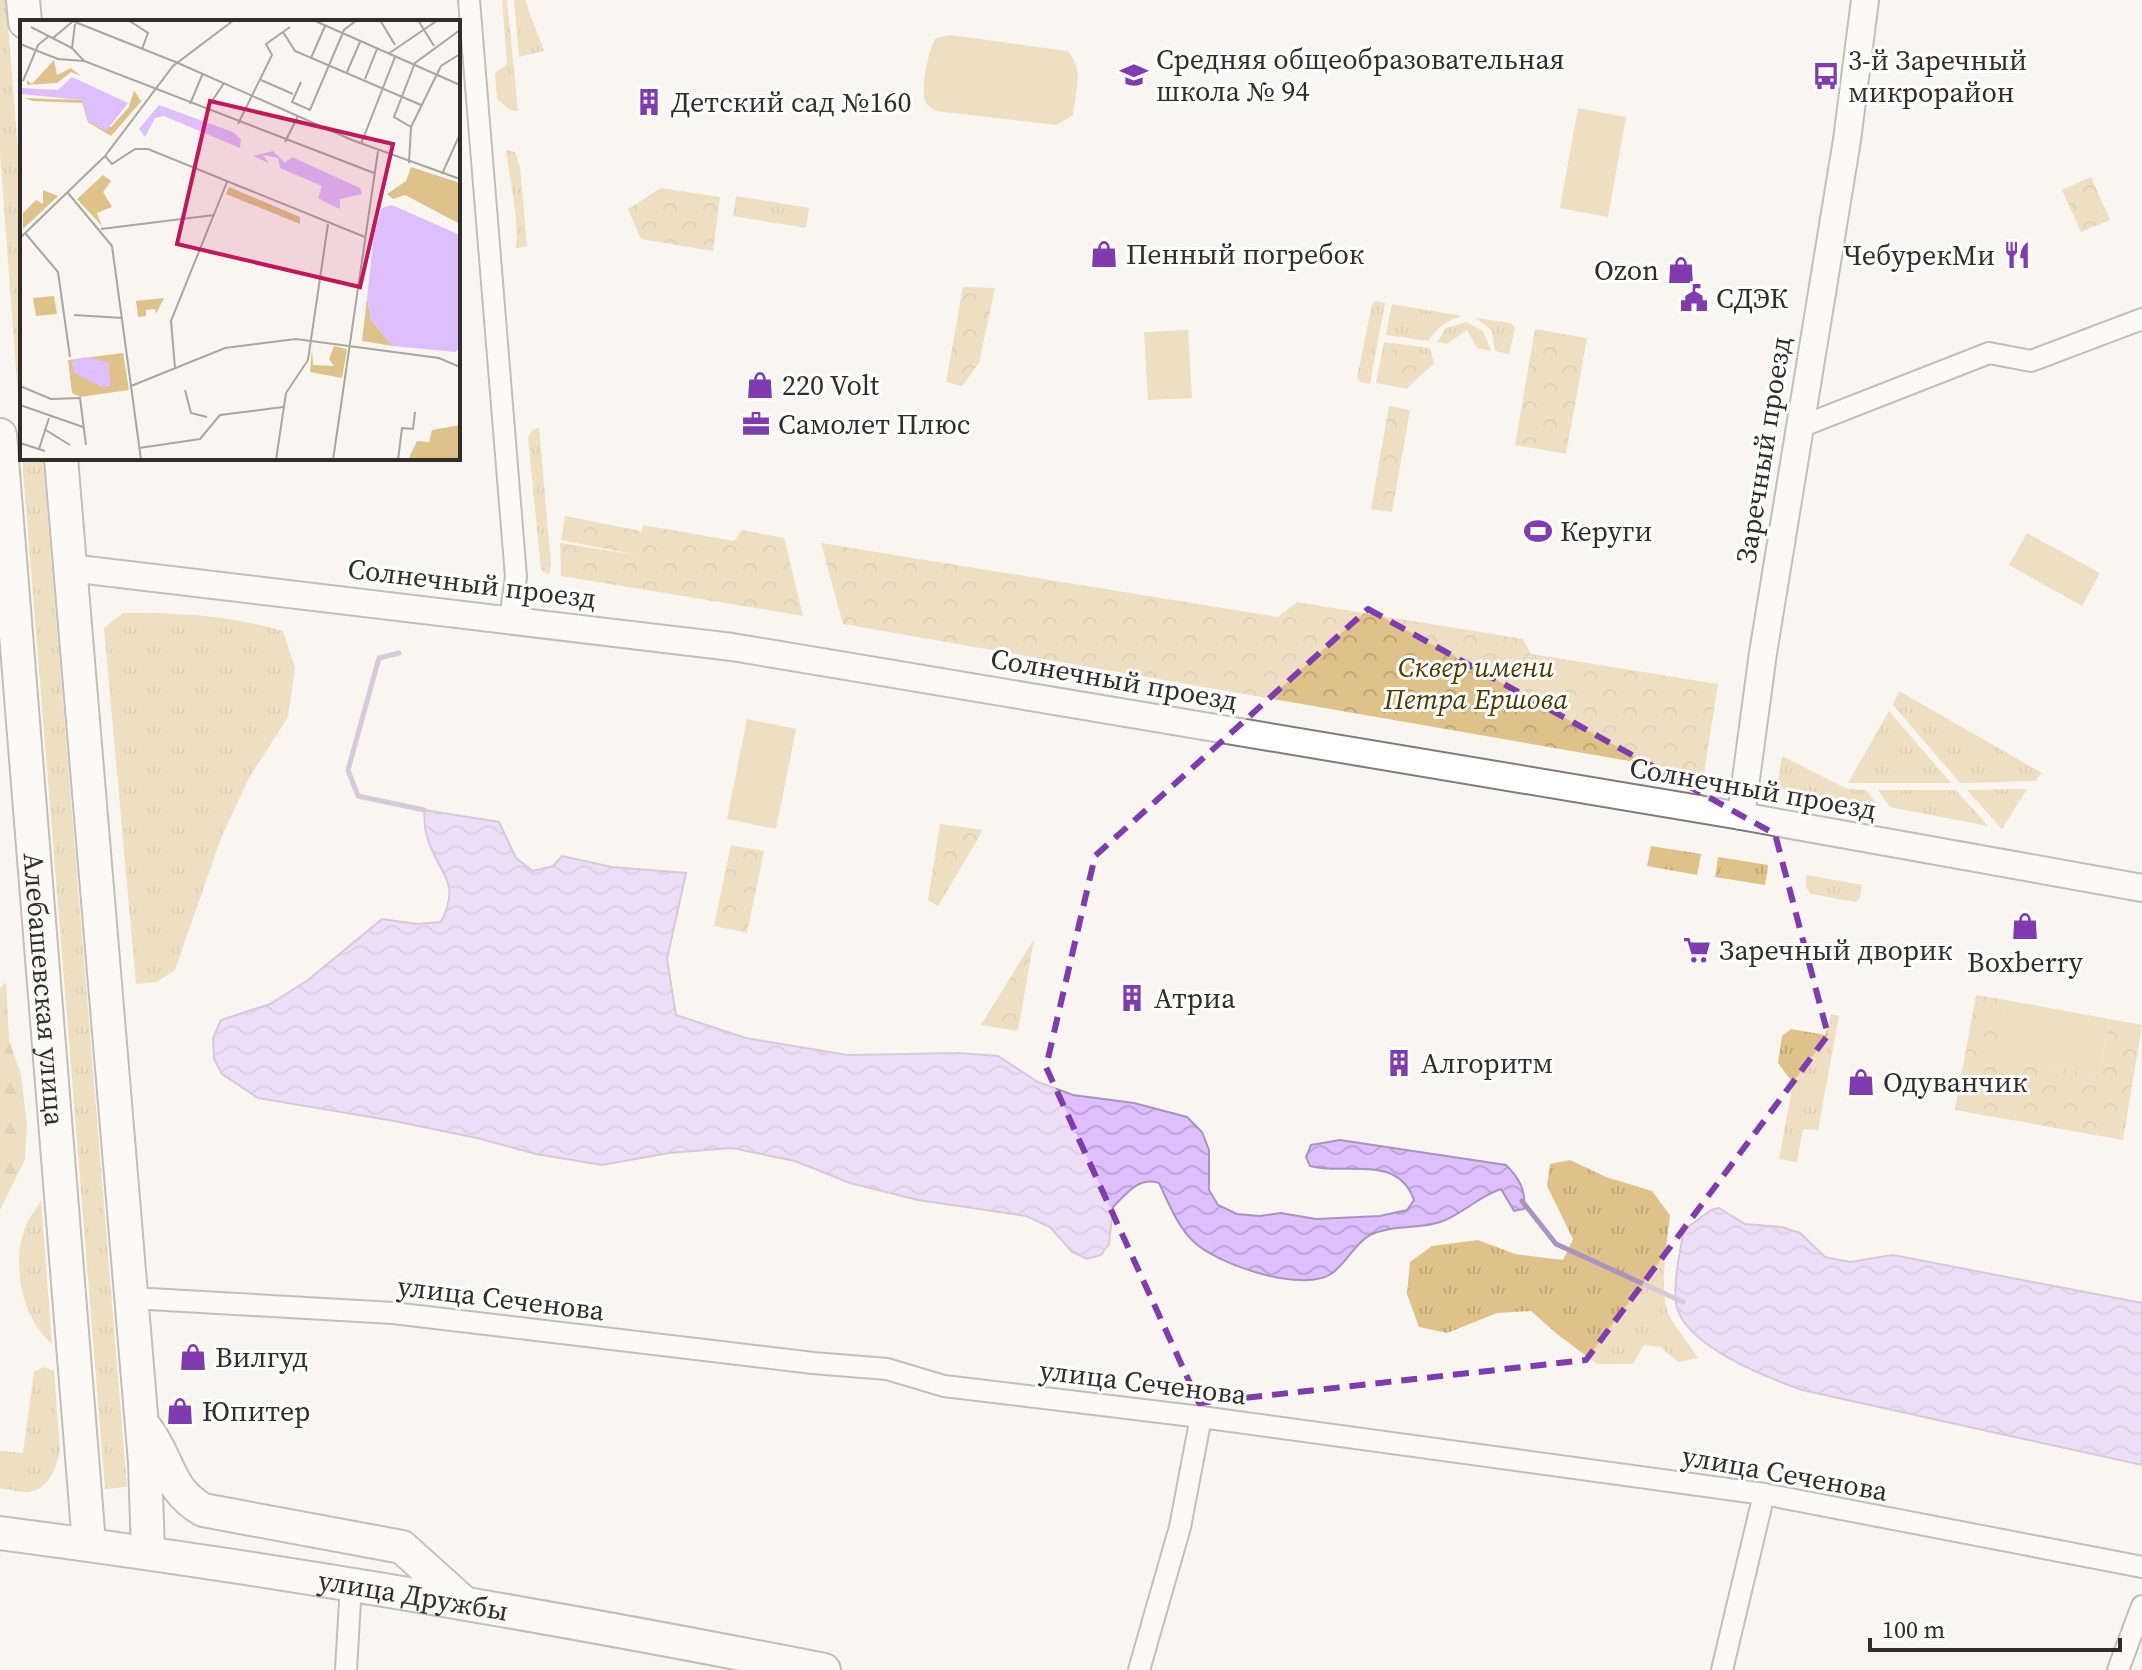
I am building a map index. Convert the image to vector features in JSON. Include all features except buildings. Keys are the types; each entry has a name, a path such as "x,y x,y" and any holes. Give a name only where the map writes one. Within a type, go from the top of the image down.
{"main road":[{"path":"23,0 25,20"},
{"name":"Алебашевская улица","path":"0,435 89,1544"},
{"path":"61,460 142,1423 148,1552"},
{"path":"142,1423 160,1447 174,1485 186,1500 203,1510 402,1547 463,1602"},
{"name":"улица Дружбы","path":"0,1533 148,1552 463,1602 824,1670"}],"street":[{"path":"469,0 516,577 510,619"},
{"name":"Заречный проезд","path":"1741,816 1763,653 1847,140 1865,0"},
{"path":"1800,427 1989,353 2031,361 2142,319"},
{"name":"Солнечный проезд","path":"70,568 732,647 1741,816 2142,888"},
{"name":"улица Сеченова","path":"132,1298 393,1313 798,1362 887,1369 944,1386 1201,1417 1764,1494 2142,1567"},
{"path":"1139,1670 1180,1527 1201,1417"},
{"path":"1722,1670 1764,1494"},
{"path":"346,1670 351,1584"},
{"path":"2118,1670 2142,1606"}],"highlighted area":[{"path":"1368,609 1775,834 1828,1035 1586,1360 1199,1403 1046,1067 1095,856"}],"green space":[{"path":"0,0 6,0 20,175 20,423 0,153"},
{"path":"502,0 507,0 518,111 510,110 497,99 495,73 507,64"},
{"path":"514,0 525,0 544,51 519,57"},
{"path":"950,35 1067,51 1073,57 1077,72 1073,115 1057,125 935,111 924,98 927,66 936,38"},
{"path":"1578,108 1626,117 1608,217 1560,208"},
{"path":"506,150 515,152 520,167 527,246 516,248 515,211"},
{"path":"2091,177 2110,220 2081,232 2062,190"},
{"path":"661,188 720,197 713,251 641,239 628,209"},
{"path":"736,196 809,208 806,228 733,216"},
{"path":"963,287 995,288 979,363 962,386 946,382"},
{"path":"1376,301 1385,303 1370,384 1357,378 1372,304"},
{"path":"1392,304 1462,316 1443,325 1428,341 1386,335"},
{"path":"1476,318 1510,323 1515,328 1509,354 1495,351 1492,331"},
{"path":"1466,322 1483,331 1491,351 1477,348 1467,330 1447,344 1437,342 1446,328"},
{"path":"1535,329 1587,338 1566,454 1515,445"},
{"path":"1188,330 1192,398 1148,400 1144,332"},
{"path":"1384,342 1430,348 1434,364 1428,369 1425,354 1385,377 1411,384 1407,389 1376,383"},
{"path":"1391,349 1425,354 1428,369 1411,384 1385,378"},
{"path":"1389,406 1410,410 1392,512 1371,509"},
{"path":"539,427 551,564 549,575 541,570 528,438 532,430"},
{"path":"22,460 43,460 127,1487 105,1489"},
{"path":"565,516 641,531 640,538 643,525 734,541 742,530 784,538 803,616 561,576 560,543 637,555 561,540"},
{"path":"2027,533 2100,573 2082,606 2009,565"},
{"name":"Сквер имени Петра Ершова","path":"821,543 1278,617 1297,602 1523,639 1531,654 1718,684 1704,774 843,624"},
{"path":"123,613 204,616 283,631 295,668 288,717 249,778 221,838 175,970 157,982 136,984 104,628"},
{"path":"1899,691 2042,773 2035,781 1960,783 1893,705"},
{"path":"1889,711 1951,783 1848,783"},
{"path":"747,719 796,729 776,829 727,819"},
{"path":"1782,756 1847,789 1866,790 1880,808 1777,788"},
{"path":"2027,789 2002,829 1967,790"},
{"path":"1878,790 1956,790 1988,826 1890,807"},
{"path":"940,824 983,830 938,906 928,900"},
{"path":"731,845 764,851 747,933 714,926"},
{"path":"1651,846 1701,854 1697,875 1647,866"},
{"path":"1718,857 1768,865 1765,885 1715,877"},
{"path":"1806,875 1862,885 1860,898 1856,902 1811,894 1806,887"},
{"path":"1034,939 1018,1031 981,1025"},
{"path":"6,982 9,1040 21,1075 27,1125 25,1159 0,1210 0,989"},
{"path":"1976,995 2006,1000 1997,1057 2099,1075 2109,1019 2142,1025 2123,1140 1955,1110"},
{"path":"2006,1000 2109,1019 2099,1075 1996,1057"},
{"path":"1831,1014 1839,1016 1818,1130 1803,1129 1797,1162 1779,1159 1793,1083 1778,1063 1782,1036 1791,1029 1825,1035"},
{"path":"1570,1160 1606,1177 1652,1191 1670,1215 1664,1275 1667,1310 1698,1358 1678,1362 1660,1347 1644,1345 1633,1364 1597,1364 1531,1311 1497,1313 1447,1333 1419,1327 1407,1294 1410,1262 1432,1246 1478,1240 1515,1254 1563,1260 1573,1239 1547,1186 1550,1164"},
{"path":"41,1200 52,1345 28,1310 21,1287 19,1262 27,1224"},
{"path":"44,1367 54,1371 60,1449 55,1468 39,1489 21,1492 0,1488 0,1451 23,1453 34,1372"}],"water":[{"path":"424,810 499,822 516,858 533,871 553,866 562,856 612,867 686,873 667,959 676,1015 746,1038 848,1055 959,1053 998,1056 1038,1082 1073,1095 1134,1103 1187,1117 1202,1132 1209,1150 1209,1190 1218,1205 1237,1214 1260,1216 1281,1213 1316,1219 1380,1216 1407,1210 1414,1200 1406,1185 1396,1176 1369,1169 1310,1166 1306,1157 1311,1145 1340,1140 1506,1165 1521,1185 1524,1209 1514,1211 1501,1189 1443,1221 1388,1229 1370,1235 1331,1274 1300,1280 1239,1267 1204,1250 1182,1228 1159,1183 1152,1181 1133,1188 1113,1207 1109,1244 1101,1255 1087,1259 1072,1252 1050,1227 1026,1216 918,1200 850,1183 795,1161 732,1148 669,1153 602,1165 536,1154 394,1121 258,1098 222,1074 214,1059 213,1038 221,1020 270,1004 308,980 382,919 417,924 441,922 447,907 449,886 431,849"},
{"path":"1719,1208 1745,1224 1782,1227 1800,1233 1825,1257 1850,1262 1893,1255 2142,1303 2142,1465 1802,1390 1732,1360 1699,1338 1686,1325 1676,1303 1678,1259 1684,1230 1711,1210"}],"waterway":[{"path":"399,653 379,658 348,770 358,796 424,810"},
{"path":"1522,1201 1556,1244 1683,1302"}],"place":[{"name":"Средняя общеобразовательная школа № 94","path":"1134,75"},
{"name":"3-й Заречный микрорайон","path":"1826,76"},
{"name":"Детский сад №160","path":"649,102"},
{"name":"Пенный погребок","path":"1104,254"},
{"name":"ЧебурекМи","path":"2017,255"},
{"name":"Ozon","path":"1681,270"},
{"name":"СДЭК","path":"1694,298"},
{"name":"220 Volt","path":"760,385"},
{"name":"Самолет Плюс","path":"756,424"},
{"name":"Керуги","path":"1538,531"},
{"name":"Boxberry","path":"2025,926"},
{"name":"Заречный дворик","path":"1697,950"},
{"name":"Атриа","path":"1132,998"},
{"name":"Алгоритм","path":"1399,1063"},
{"name":"Одуванчик","path":"1861,1082"},
{"name":"Вилгуд","path":"193,1357"},
{"name":"Юпитер","path":"180,1411"}]}
